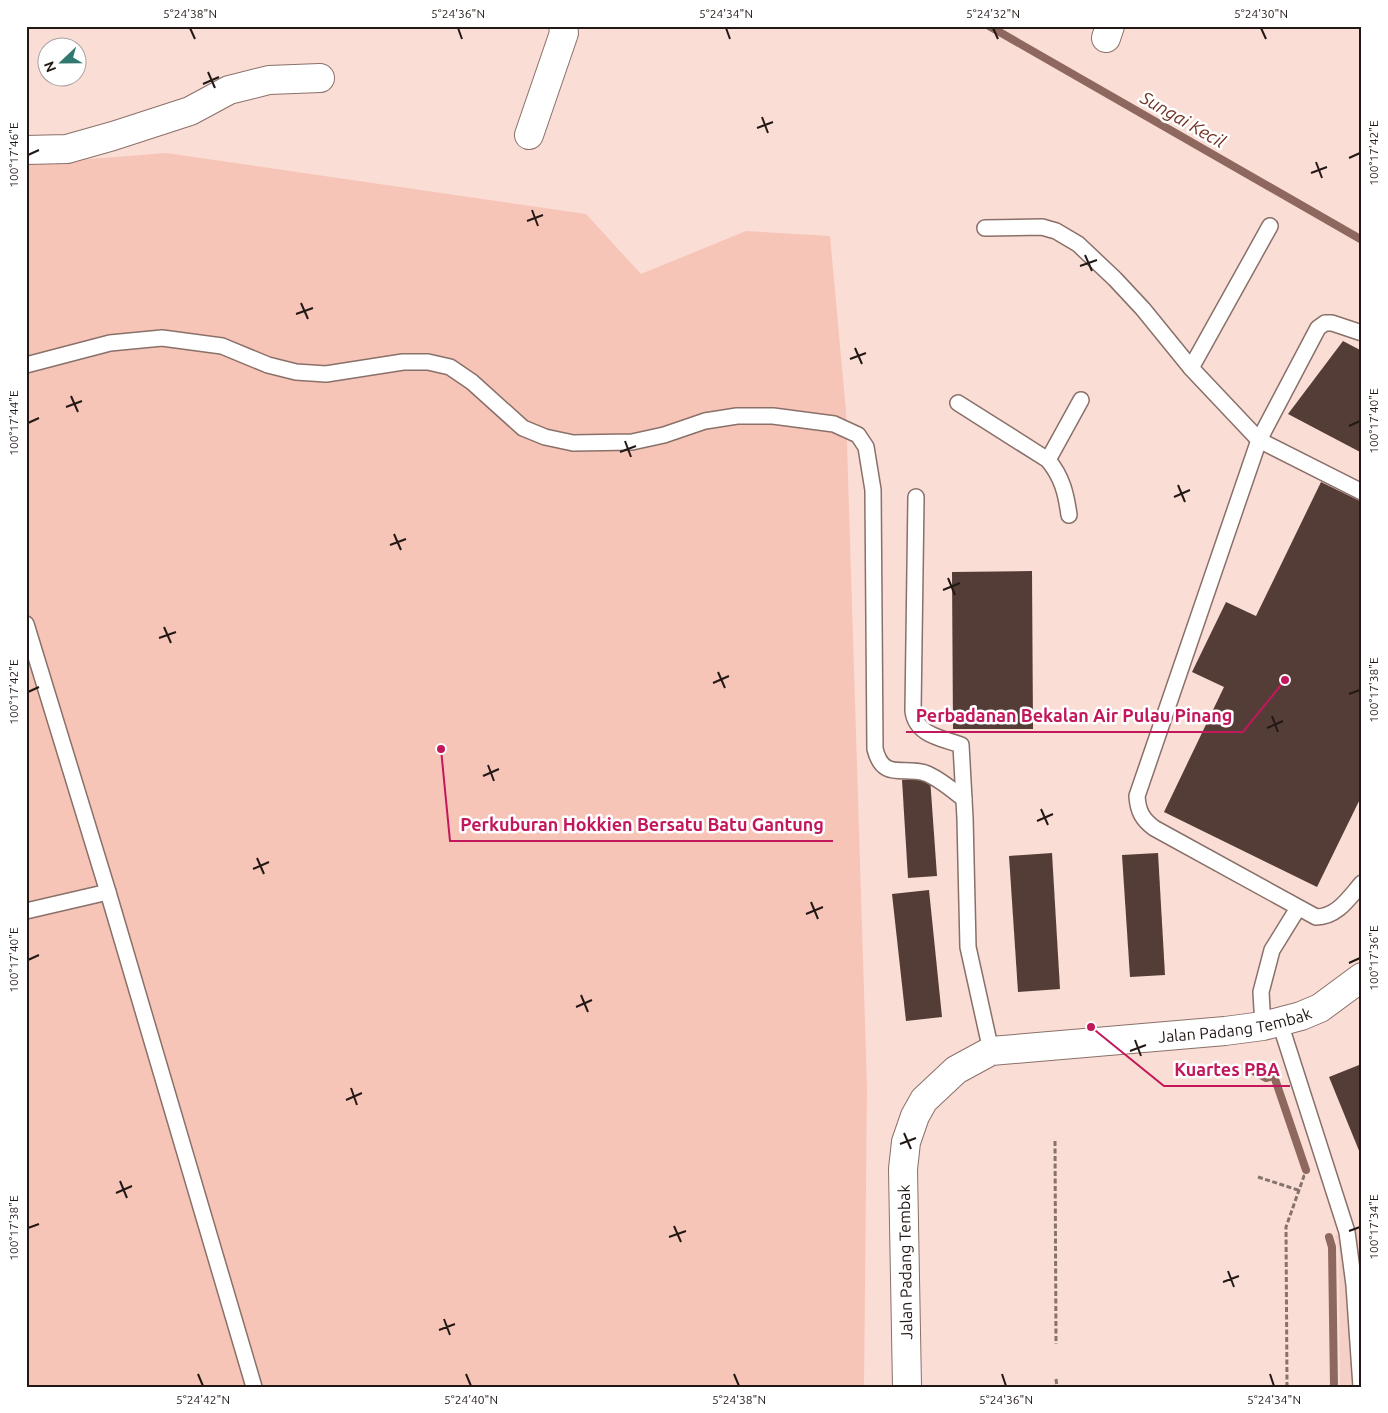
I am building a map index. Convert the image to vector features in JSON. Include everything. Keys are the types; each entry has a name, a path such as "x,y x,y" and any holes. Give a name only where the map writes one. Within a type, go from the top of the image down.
{"street":[{"path":"529,135 564,34 563,26"},
{"path":"26,150 67,149 113,136 190,111 229,90 269,80 320,78"},
{"name":"Jalan Padang Tembak","path":"907,1387 903,1169 906,1142 915,1116 924,1100 956,1070 991,1051 1225,1031 1271,1025 1320,1008 1362,977"}],"lane":[{"path":"1191,368 1270,226"},
{"path":"984,228 1042,227 1056,231 1072,240 1115,279 1143,309 1191,368 1259,440 1362,492"},
{"path":"1362,333 1332,323 1325,323 1318,328 1259,440 1137,796 1138,809 1145,821 1154,828 1316,917 1326,917 1334,913 1362,883"},
{"path":"26,365 110,343 162,338 222,346 268,365 296,372 326,374 403,362 428,362 450,367 472,382 523,428 545,437 572,443 632,442 664,435 705,421 737,416 773,416 834,424 858,435 866,447 873,490 875,749 877,759 884,767 892,770 926,773 964,799"},
{"path":"1048,460 1081,400"},
{"path":"958,403 1048,460 1058,472 1065,491 1069,515"},
{"path":"916,497 914,718 917,725 929,734 961,745 968,947 991,1051"},
{"path":"26,624 108,892 254,1387"},
{"path":"26,911 108,892"},
{"path":"1298,908 1272,950 1261,992 1271,1025 1326,1168 1347,1232 1358,1276 1361,1387"}],"path":[{"path":"1055,1141 1056,1344"},
{"path":"1287,1387 1286,1227 1304,1176 1326,1168"},
{"path":"1258,1177 1298,1190"},
{"path":"1056,1379 1057,1387"}],"shaded area":[{"path":"166,153 586,214 641,274 746,231 830,236 846,412 867,1087 864,1387 26,1387 26,164"},
{"path":"1362,1227 1362,1387 1340,1387 1339,1250 1335,1235"}],"building":[{"path":"1343,341 1362,351 1362,453 1288,414"},
{"path":"1321,482 1362,502 1362,795 1317,887 1164,812 1224,687 1192,672 1226,602 1256,616"},
{"path":"1032,571 1033,729 953,729 952,572"},
{"path":"930,778 937,876 908,878 902,780"},
{"path":"1052,853 1060,989 1018,992 1009,856"},
{"path":"1158,853 1165,975 1130,977 1122,855"},
{"path":"929,890 942,1017 906,1021 892,894"},
{"path":"1359,1065 1362,1073 1362,1158 1329,1077"}],"waterway":[{"name":"Sungai Kecil","path":"989,26 1362,240"},
{"path":"1255,1072 1266,1078 1274,1076 1306,1170"},
{"path":"1329,1237 1332,1247 1334,1387"}],"place":[{"name":"Perbadanan Bekalan Air Pulau Pinang","path":"1285,680"},
{"name":"Perkuburan Hokkien Bersatu Batu Gantung","path":"441,749"},
{"name":"Kuartes PBA","path":"1091,1027"}]}
